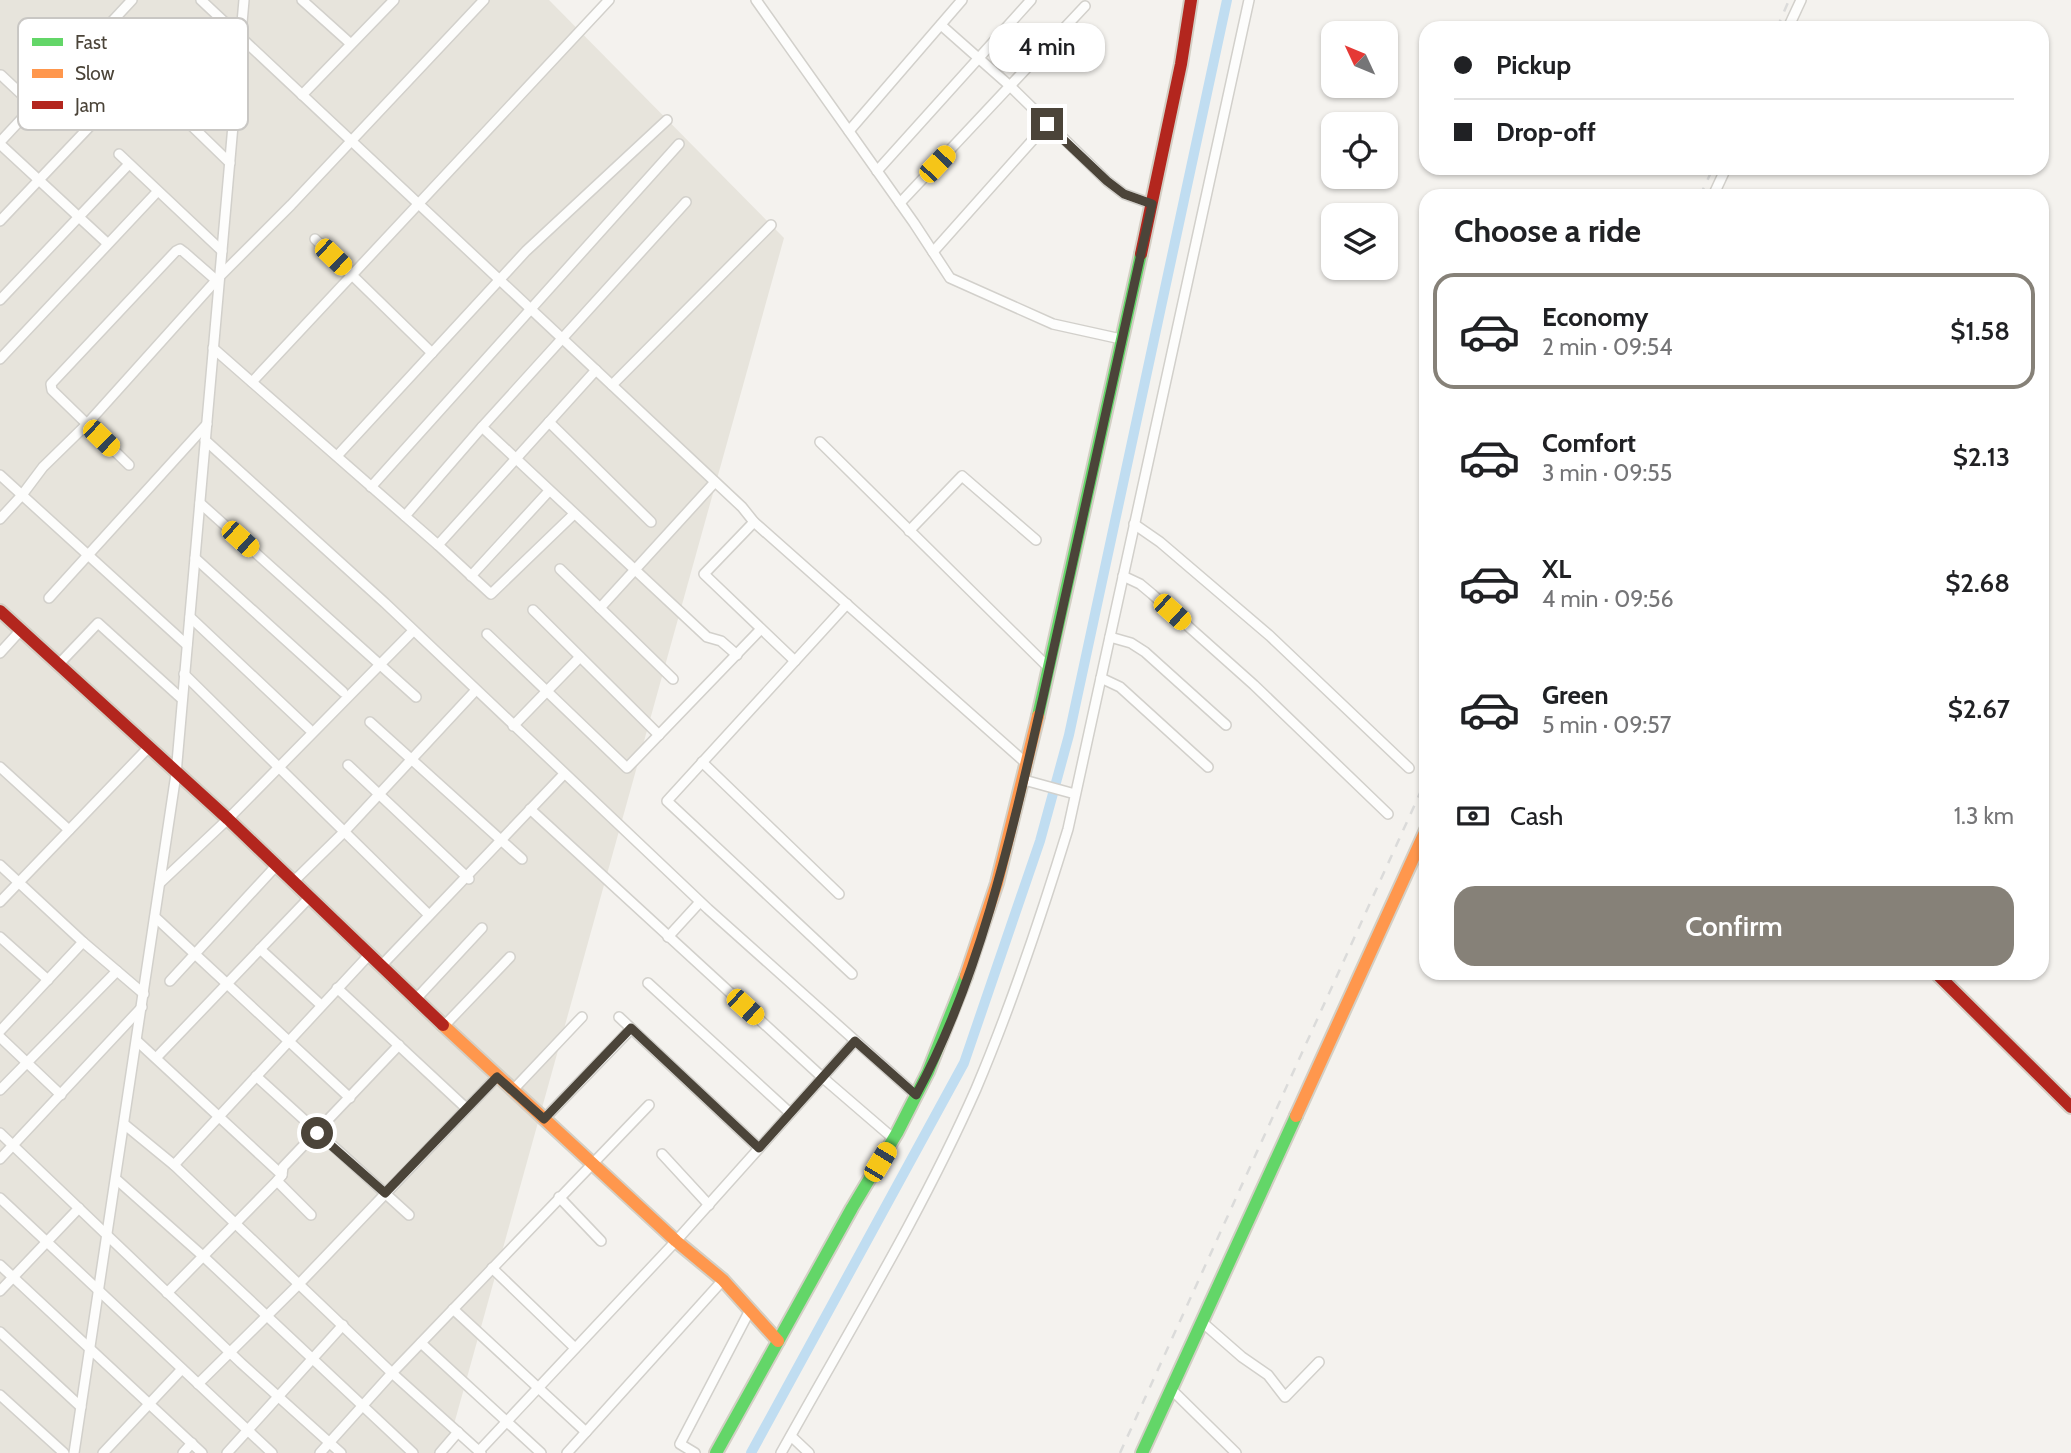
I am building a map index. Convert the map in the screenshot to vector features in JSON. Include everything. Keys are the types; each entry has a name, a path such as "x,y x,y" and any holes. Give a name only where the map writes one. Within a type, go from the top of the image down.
{"street":[{"path":"115,18 132,0"},
{"path":"201,0 220,18"},
{"path":"243,18 244,0"},
{"path":"302,0 351,44"},
{"path":"302,95 394,0"},
{"path":"0,519 44,467 87,424 218,278 352,141 484,0"},
{"path":"252,382 609,0"},
{"path":"756,0 950,278 1053,324 1121,339"},
{"path":"849,131 962,0"},
{"path":"877,171 1031,0"},
{"path":"716,1453 852,1208 894,1139 928,1072 964,986 1030,781 1027,764 1152,204 1181,64 1191,0"},
{"path":"781,1453 923,1196 975,1089 1037,929 1068,829 1073,793 1101,678 1249,0"},
{"path":"1791,21 1801,0"},
{"path":"900,203 1085,6"},
{"path":"941,24 1010,86 1107,181 1124,194 1152,204"},
{"path":"248,45 715,482 754,522 1027,764"},
{"path":"1,75 18,91"},
{"path":"337,456 526,251 667,120"},
{"path":"18,123 0,143 107,243"},
{"path":"933,252 1047,124"},
{"path":"0,220 86,130"},
{"path":"196,130 230,163"},
{"path":"74,1453 176,774 233,130"},
{"path":"372,487 679,144"},
{"path":"119,155 222,251"},
{"path":"0,300 129,164"},
{"path":"0,359 157,191"},
{"path":"405,516 686,202"},
{"path":"612,385 771,225"},
{"path":"315,239 432,353"},
{"path":"129,464 52,390 51,384 176,251 180,249 218,278"},
{"path":"213,348 491,594 574,514"},
{"path":"438,545 596,370"},
{"path":"549,422 651,522"},
{"path":"49,598 207,424"},
{"path":"482,427 708,637 721,641 737,655"},
{"path":"205,440 701,902 916,1095"},
{"path":"820,442 1049,668"},
{"path":"0,475 187,645"},
{"path":"909,531 962,475 1036,540"},
{"path":"600,608 715,482"},
{"path":"471,576 549,491"},
{"path":"200,503 416,697"},
{"path":"754,522 704,574 795,661"},
{"path":"1134,524 1160,542 1270,636 1409,768"},
{"path":"195,558 343,692"},
{"path":"560,569 673,679"},
{"path":"1123,576 1140,584 1254,685 1388,814"},
{"path":"847,604 667,801 852,974"},
{"path":"533,610 659,735"},
{"path":"0,611 228,819 368,956 512,1091 676,1241 723,1280 778,1341"},
{"path":"190,617 309,729"},
{"path":"58,665 98,623 182,699"},
{"path":"487,634 627,768 761,629"},
{"path":"0,653 20,631"},
{"path":"160,883 228,819 413,631"},
{"path":"1110,637 1130,643 1145,652 1226,725"},
{"path":"513,726 580,657"},
{"path":"184,674 429,915"},
{"path":"1101,678 1120,687 1208,767"},
{"path":"293,882 344,832 476,690"},
{"path":"370,722 522,859"},
{"path":"0,902 149,747"},
{"path":"702,762 839,894"},
{"path":"348,765 468,878"},
{"path":"1,771 69,830"},
{"path":"381,967 564,774"},
{"path":"1030,781 1073,793"},
{"path":"530,809 822,1077 894,1139"},
{"path":"1142,1453 1419,845"},
{"path":"0,865 144,994"},
{"path":"170,981 276,866"},
{"path":"156,1058 310,897"},
{"path":"668,937 701,902"},
{"path":"155,917 350,1098"},
{"path":"416,999 482,928"},
{"path":"0,937 48,980"},
{"path":"0,1031 83,942"},
{"path":"260,949 321,1005"},
{"path":"174,1165 368,956"},
{"path":"444,1026 510,957"},
{"path":"0,1090 117,971"},
{"path":"1943,980 2071,1107"},
{"path":"648,983 790,1113"},
{"path":"337,988 466,1108"},
{"path":"0,1159 142,1007"},
{"path":"512,1091 582,1017"},
{"path":"619,1017 759,1148"},
{"path":"544,1119 631,1028"},
{"path":"0,1037 61,1095"},
{"path":"137,1041 218,1116 311,1215"},
{"path":"124,1124 174,1165 237,1223 392,1373 480,1452 709,1205 855,1041"},
{"path":"167,1293 279,1178 283,1167 398,1045"},
{"path":"256,1076 410,1215"},
{"path":"198,1384 268,1316 497,1077"},
{"path":"320,1453 421,1342 649,1105"},
{"path":"0,1133 167,1293 341,1453"},
{"path":"663,1154 709,1205"},
{"path":"116,1179 268,1316 413,1453"},
{"path":"0,1198 272,1453"},
{"path":"559,1198 601,1241"},
{"path":"0,1291 79,1208"},
{"path":"0,1265 202,1453"},
{"path":"492,1268 575,1348"},
{"path":"567,1453 723,1280"},
{"path":"453,1309 586,1432"},
{"path":"695,1453 680,1444 750,1310"},
{"path":"1202,1322 1241,1357 1268,1375 1285,1397 1319,1362"},
{"path":"227,1453 343,1325"},
{"path":"0,1332 81,1406"},
{"path":"421,1342 541,1453"},
{"path":"103,1453 182,1369"},
{"path":"1171,1389 1236,1453"},
{"path":"0,1395 64,1453"},
{"path":"440,1453 458,1432"},
{"path":"790,1436 809,1453"},
{"path":"183,1453 192,1443"}],"shaded area":[{"path":"0,0 549,0 784,238 446,1453 0,1453"}],"waterway":[{"path":"751,1453 964,1063 1040,841 1069,735 1227,0"}],"railway":[{"path":"1780,21 1789,0"},
{"path":"1703,189 1710,175"},
{"path":"1120,1453 1419,795"}],"traffic: fast":[{"path":"1038,716 1141,254"},
{"path":"716,1453 852,1208 897,1133 928,1072 966,976"},
{"path":"1142,1453 1296,1116"}],"traffic: slow":[{"path":"966,976 997,883 1038,716"},
{"path":"1296,1116 1419,845"},
{"path":"443,1025 676,1241 723,1280 778,1341"}],"traffic: jam":[{"path":"1141,254 1181,64 1191,0"},
{"path":"0,611 228,819 443,1025"},
{"path":"1943,980 2071,1107"}],"route":[{"path":"317,1133 385,1193 497,1077 544,1119 631,1028 759,1148 855,1041 916,1095 964,986 1013,827 1152,204 1124,194 1047,124"}]}
